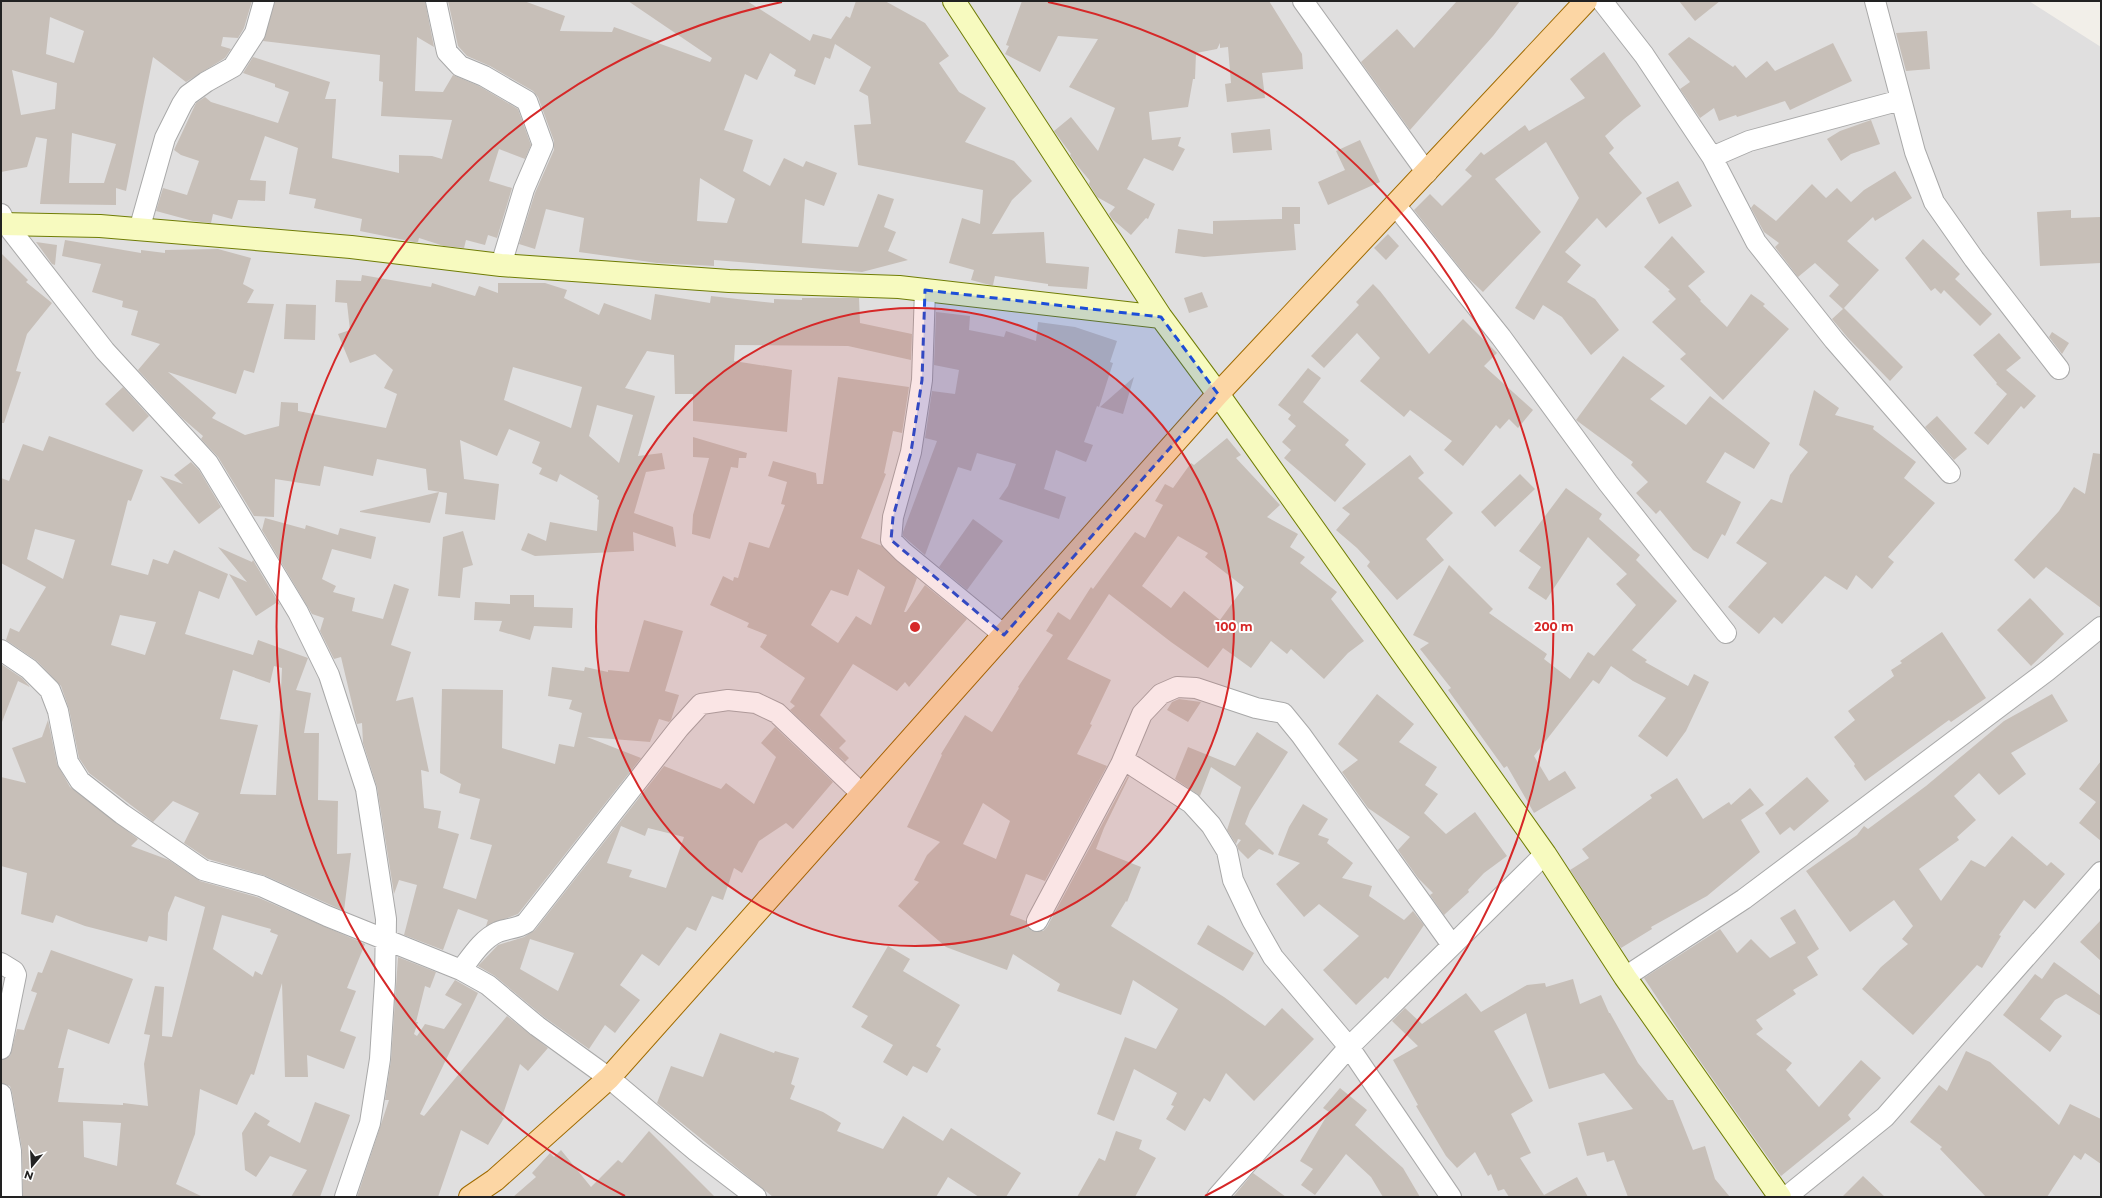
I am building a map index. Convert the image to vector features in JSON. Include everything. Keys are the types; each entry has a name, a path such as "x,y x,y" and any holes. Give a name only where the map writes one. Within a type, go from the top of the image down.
{"main road":[{"path":"954,1 1161,317 1218,394 1545,854 1625,977 1780,1197"},
{"path":"470,1197 495,1180 610,1078 1218,394 1427,173 1586,1"},
{"path":"3,220 100,226 351,247 501,265 729,281 899,287 1161,317"}],"street":[{"path":"140,230 165,138 182,104 188,95 200,86 233,67 255,33 264,1"},
{"path":"436,1 447,52 460,66 484,76 527,100 543,145 524,189 501,265"},
{"path":"1303,1 1427,173"},
{"path":"1602,1 1644,55 1712,157 1756,242 1834,340 1950,473"},
{"path":"1875,1 1915,152 1934,202 1974,259 2059,369"},
{"path":"1712,157 1749,141 1901,100"},
{"path":"1396,206 1501,338 1608,483 1726,632"},
{"path":"3,220 105,351 208,463 298,612 329,675 366,789 385,911 386,940 380,1059 370,1123 345,1197"},
{"path":"925,290 922,380 911,452 893,517 892,540 903,552 1004,635"},
{"path":"1625,977 1744,899 2047,671 2101,627"},
{"path":"1,650 29,669 50,690 58,711 68,762 80,781 122,814 203,870 261,886 386,940 461,970 488,985 537,1026 610,1078 696,1151 756,1197"},
{"path":"1037,921 1121,764 1142,714 1161,694 1177,687 1196,688 1256,708 1283,713 1301,735 1452,945"},
{"path":"461,970 487,939 497,933 517,929 526,923 679,728 701,704 728,700 756,702 777,713 862,794"},
{"path":"1121,764 1130,764 1191,803 1211,825 1227,851 1233,880 1252,920 1273,957 1349,1047 1451,1197"},
{"path":"1217,1197 1349,1047 1545,854"},
{"path":"1786,1197 1885,1116 2101,872"},
{"path":"1,963 14,971 16,975 1,1049"},
{"path":"1,1094 11,1151 12,1197"}],"highlighted area":[{"path":"925,290 1161,317 1218,394 1004,635 891,540 893,517 911,452 922,380"}],"shaded area":[{"path":"1,1 2029,1 2101,47 2101,1197 1,1197"}],"building":[{"path":"1,1 252,1 244,28 238,38 223,37 221,46 231,49 225,58 186,82 153,57 126,191 116,188 116,205 40,204 47,139 36,137 27,167 1,172","holes":["50,17 84,31 74,63 46,54","12,70 57,83 55,109 21,115","72,133 116,144 104,183 69,183"]},
{"path":"275,1 425,1 434,47 417,37 415,91 443,92 453,75 479,86 518,109 531,145 525,159 499,149 489,181 512,188 497,238 488,235 485,245 466,240 464,248 444,246 419,238 418,242 414,242 360,231 362,219 314,208 316,199 289,194 298,148 265,136 250,180 266,181 265,201 238,200 232,219 213,214 211,223 193,221 156,211 163,188 187,195 199,161 181,155 174,150 196,103 205,97 211,102 278,123 289,92 275,87 275,84 243,73 253,57 330,82 325,99 336,99 332,158 399,173 399,155 432,156 442,159 452,120 381,116 383,82 379,81 380,55 263,41"},
{"path":"448,1 524,1 565,16 560,31 612,32 614,27 710,62 712,58 628,1 747,1 810,41 813,34 831,39 846,16 850,18 856,1 885,1 925,23 949,56 939,63 959,92 986,108 965,142 1014,161 1032,181 1012,200 992,234 1044,232 1046,263 1089,267 1087,289 1048,286 1048,284 995,276 993,285 990,285 971,280 974,270 949,263 962,218 980,224 983,190 858,165 854,125 871,124 868,96 859,91 871,67 835,44 830,59 825,57 815,85 794,76 796,70 770,53 757,80 745,74 724,130 753,140 743,171 770,186 784,158 803,167 806,161 837,173 824,206 805,199 802,243 858,247 878,194 894,199 884,227 896,232 888,251 908,260 862,272 714,260 714,266 657,263 579,252 584,218 546,209 535,249 519,244 535,193 554,150 554,141 538,97 533,91 490,66 467,56 458,46","holes":["700,178 735,199 727,223 697,221"]},
{"path":"1022,1 1269,1 1302,54 1303,69 1262,73 1265,98 1227,102 1225,84 1231,83 1228,47 1220,48 1220,43 1217,49 1196,53 1195,79 1193,79 1188,107 1149,112 1152,140 1181,137 1178,146 1185,149 1173,171 1144,158 1127,189 1155,204 1148,219 1146,218 1131,235 1112,219 1109,214 1115,207 1097,197 1089,184 1090,181 1076,164 1070,155 1071,154 1054,131 1071,117 1098,151 1115,108 1069,87 1098,39 1058,36 1040,72 1005,54 1009,46 1006,45"},
{"path":"1457,1 1520,1 1493,36 1410,130 1361,62 1397,29 1414,48"},
{"path":"1679,1 1720,1 1695,21"},
{"path":"1927,31 1930,69 1906,71 1896,33"},
{"path":"1689,37 1733,67 1735,65 1746,78 1767,61 1775,71 1833,43 1852,81 1790,110 1785,101 1737,117 1736,115 1719,121 1714,108 1700,118 1680,89 1690,82 1668,54"},
{"path":"1604,52 1641,106 1605,136 1614,148 1609,153 1642,193 1606,228 1597,218 1565,252 1581,265 1567,282 1595,299 1619,330 1591,355 1562,317 1543,305 1534,320 1515,308 1579,198 1546,142 1495,179 1541,232 1483,292 1468,278 1414,210 1430,194 1442,206 1472,176 1465,170 1481,152 1484,155 1525,125 1529,131 1585,98 1570,79"},
{"path":"1871,120 1880,144 1851,154 1841,161 1827,139 1840,131"},
{"path":"1270,129 1272,150 1233,153 1231,133"},
{"path":"1360,140 1380,182 1328,205 1318,182 1345,170 1336,151"},
{"path":"1895,171 1912,198 1875,221 1873,217 1847,241 1879,270 1844,308 1903,367 1890,381 1848,338 1832,319 1843,309 1829,296 1839,285 1815,263 1798,277 1775,247 1779,243 1764,232 1751,208 1754,204 1776,221 1812,184 1826,198 1837,188 1851,202 1864,190"},
{"path":"1678,181 1692,206 1659,224 1646,198"},
{"path":"1282,207 1300,207 1300,224 1294,224 1296,250 1204,257 1175,253 1178,229 1213,234 1213,221 1282,219"},
{"path":"2071,210 2071,218 2101,217 2101,263 2040,266 2037,212"},
{"path":"1388,234 1399,246 1386,260 1374,248"},
{"path":"1672,236 1705,272 1688,286 1701,300 1700,301 1727,327 1751,294 1765,304 1763,306 1789,329 1723,400 1680,359 1686,354 1652,322 1676,299 1668,291 1670,290 1644,267"},
{"path":"1923,239 1960,274 1955,279 1992,314 1980,326 1944,290 1941,294 1935,288 1931,291 1905,258"},
{"path":"65,240 141,253 141,250 165,253 165,250 218,249 251,258 243,284 254,290 247,303 274,304 254,373 244,370 236,394 168,372 216,413 212,418 245,435 279,426 281,402 298,403 298,411 386,428 397,394 384,388 393,370 375,354 350,363 338,334 350,330 347,303 335,302 336,280 361,281 362,275 431,287 432,283 475,296 479,286 498,293 498,283 545,283 567,290 564,298 599,315 604,303 651,320 655,294 710,303 711,296 774,303 774,299 802,300 802,298 859,298 860,323 912,334 911,360 848,346 735,345 734,361 792,370 787,432 693,421 693,394 675,394 674,355 647,351 625,388 655,396 638,456 662,453 665,469 646,472 634,513 673,527 676,547 633,532 634,551 535,556 521,550 528,533 546,541 550,522 597,531 599,500 597,499 598,496 560,474 557,482 539,474 542,468 532,463 540,442 509,429 497,456 460,440 464,479 499,484 495,520 445,514 447,493 428,490 426,469 377,459 373,476 324,466 320,486 275,479 274,517 254,516 218,457 201,439 203,436 182,418 138,370 160,344 131,335 138,311 122,307 123,301 92,292 101,264 62,256","holes":["513,367 582,387 571,428 504,400","597,405 633,415 619,463 589,436"]},
{"path":"36,242 57,245 55,265 52,264"},
{"path":"1,253 28,280 26,282 52,303 27,334 16,371 21,372 4,423 1,423"},
{"path":"1373,284 1429,354 1463,319 1497,353 1484,366 1533,410 1518,428 1509,419 1500,429 1496,425 1463,466 1444,450 1452,441 1410,410 1404,417 1360,381 1380,358 1357,333 1324,368 1311,356 1359,305 1356,302"},
{"path":"1202,292 1208,307 1189,313 1184,298"},
{"path":"286,304 316,305 315,340 284,339"},
{"path":"936,312 970,316 969,330 1004,337 1006,331 1036,341 1038,322 1075,327 1117,341 1110,362 1113,363 1099,407 1097,406 1084,442 1093,445 1086,462 1056,450 1044,489 1066,497 1059,519 999,499 1008,486 1016,464 977,453 971,471 958,467 925,555 903,536 903,532 937,441 925,438 932,391 955,394 959,370 934,365"},
{"path":"2052,332 2069,343 2062,354 2049,337"},
{"path":"1999,333 2021,358 2006,370 2036,396 2024,409 2021,406 1988,445 1974,433 2007,394 1996,384 1997,383 1973,355"},
{"path":"1623,356 1665,386 1650,399 1686,425 1710,396 1770,443 1754,469 1725,452 1706,482 1741,502 1725,536 1722,534 1708,559 1693,550 1660,510 1656,514 1636,493 1648,482 1631,465 1633,462 1576,420"},
{"path":"1308,368 1321,378 1303,402 1349,440 1345,445 1366,464 1335,502 1284,458 1291,450 1282,442 1296,426 1288,419 1291,415 1278,405"},
{"path":"838,377 909,387 902,433 893,431 884,473 886,474 861,538 882,546 917,578 904,612 906,612 925,585 967,619 909,687 905,682 897,691 853,664 820,715 846,741 839,748 849,758 845,762 790,710 795,706 790,702 805,678 760,647 767,635 747,627 749,623 710,605 723,576 733,581 734,577 738,578 749,542 769,548 785,505 781,504 787,482 768,476 773,461 816,473 817,484 823,484","holes":["858,569 885,587 871,625 856,616 838,643 811,625 831,590 848,596"]},
{"path":"1134,377 1123,414 1100,407"},
{"path":"123,387 149,416 133,432 105,404"},
{"path":"1814,390 1839,408 1835,415 1874,426 1873,429 1916,462 1904,478 1935,503 1888,557 1894,562 1872,589 1856,575 1847,590 1825,576 1782,624 1774,617 1759,634 1728,607 1767,563 1736,543 1771,499 1782,503 1790,475 1808,452 1799,445"},
{"path":"1937,416 1967,449 1954,460 1925,427"},
{"path":"49,436 143,470 131,501 128,500 111,565 148,575 153,559 168,564 174,550 228,574 219,599 199,591 185,634 253,655 258,640 308,658 296,690 311,693 304,733 319,733 318,800 338,801 337,854 351,853 344,911 266,876 208,859 184,843 199,813 173,801 153,822 89,773 79,758 69,709 61,686 37,661 6,640 10,628 19,632 46,587 1,563 1,478 9,481 23,444 43,451","holes":["35,529 75,540 63,579 27,559","120,615 156,622 145,655 111,645","274,666 282,668 276,795 240,794 258,725 220,719 233,670 270,683"]},
{"path":"693,437 747,453 746,458 739,458 738,468 731,467 710,539 692,534 693,515 709,458 693,457"},
{"path":"1227,438 1241,455 1236,458 1280,505 1267,517 1298,534 1290,547 1305,557 1300,563 1337,592 1331,599 1364,641 1348,653 1324,679 1291,649 1287,654 1271,641 1251,668 1223,648 1208,668 1171,642 1109,594 1067,659 1111,680 1090,724 1092,725 1077,754 1107,766 1045,881 1026,874 1010,915 1026,921 1027,927 1032,931 1043,931 1047,927 1128,776 1129,777 1104,828 1096,849 1141,867 1127,902 1126,901 1111,926 1224,997 1265,1026 1282,1008 1314,1039 1254,1101 1226,1073 1210,1102 1204,1098 1185,1131 1166,1119 1174,1106 1171,1105 1177,1093 1134,1069 1114,1121 1097,1114 1125,1037 1156,1049 1178,1009 1133,980 1121,1015 1057,991 1060,984 1013,954 1007,970 946,947 898,906 919,882 914,880 927,855 940,842 907,827 942,755 941,754 965,715 992,732 1019,688 1018,687 1053,635 1046,631 1058,612 1070,620 1091,587 1093,589 1135,532 1145,538 1163,505 1155,501 1165,484 1173,488 1191,463 1194,465","holes":["1178,536 1208,553 1205,557 1244,587 1220,620 1184,591 1171,608 1142,586","983,803 1010,821 996,859 963,844"]},
{"path":"2093,453 2101,454 2101,608 2046,567 2034,579 2014,560 2059,511 2074,487 2085,494"},
{"path":"1410,455 1424,473 1418,478 1453,513 1426,539 1444,560 1397,600 1367,566 1370,562 1357,548 1336,530 1350,514 1342,508"},
{"path":"191,462 199,470 221,507 199,524 160,476 183,484 174,475"},
{"path":"1520,474 1535,489 1495,527 1481,512"},
{"path":"1566,488 1602,514 1599,519 1640,555 1636,560 1677,601 1632,650 1647,660 1645,662 1688,686 1694,674 1709,682 1686,731 1667,757 1638,736 1666,698 1633,681 1611,666 1599,684 1593,680 1534,756 1549,781 1565,771 1576,788 1534,813 1507,766 1504,768 1448,690 1451,688 1420,649 1429,643 1413,635 1449,565 1493,609 1489,613 1547,654 1544,659 1570,679 1588,652 1594,656 1636,605 1616,584 1627,574 1588,537 1546,600 1528,588 1541,567 1519,551"},
{"path":"439,492 430,523 360,512 360,511"},
{"path":"265,518 305,529 306,525 338,535 340,528 376,537 371,559 332,549 322,579 336,586 333,592 355,598 352,611 383,619 394,584 409,589 391,645 411,652 396,701 413,697 429,772 421,770 424,808 441,811 438,828 459,834 443,888 476,899 492,845 470,839 480,799 459,793 461,784 440,773 442,689 503,690 502,748 555,764 559,744 574,747 582,713 569,709 572,700 548,696 552,667 584,671 585,667 608,672 608,670 629,672 644,620 683,631 665,691 679,695 671,720 669,722 659,719 650,742 587,737 641,758 518,914 486,926 488,920 458,909 443,950 404,935 417,885 399,880 394,894 377,787 363,743 362,723 357,724 341,657 334,659 320,631 324,618 312,614 262,530"},
{"path":"973,519 1003,541 967,590 939,567"},
{"path":"463,531 473,565 463,568 460,598 438,596 443,537"},
{"path":"218,547 252,562 253,560 280,605 276,603 256,616 229,574 247,582"},
{"path":"510,595 534,595 534,607 573,608 572,628 534,626 530,640 499,631 502,621 474,620 475,602 510,604"},
{"path":"2030,598 2064,634 2031,666 1997,630"},
{"path":"1942,632 1986,698 1951,722 1949,720 1865,781 1854,766 1855,764 1834,737 1855,720 1848,711 1894,676 1891,670 1902,663 1900,661"},
{"path":"1,664 22,678 30,687 18,681 2,722"},
{"path":"1377,694 1414,724 1399,742 1437,767 1425,785 1438,794 1424,813 1446,834 1475,812 1507,856 1484,873 1468,890 1469,892 1444,915 1430,895 1433,893 1418,878 1398,850 1410,837 1368,808 1342,772 1358,760 1338,744"},
{"path":"2052,694 2068,721 2011,753 2026,774 1999,795 1979,773 1954,796 1976,820 1957,837 1959,840 1919,869 1941,901 1971,860 1985,867 2012,836 2047,866 2051,862 2065,874 2035,909 2024,900 1999,935 2001,936 1982,968 1977,965 1913,1035 1862,989 1881,967 1908,944 1902,939 1913,926 1894,900 1850,932 1806,871 1857,835 1864,826 1868,829 1926,786 2004,721"},
{"path":"1179,699 1201,702 1188,722 1167,710 1172,702"},
{"path":"48,720 57,764 70,787 138,839 131,846 169,860 200,881 257,897 365,944 347,988 356,991 340,1031 356,1037 344,1069 307,1055 308,1077 285,1077 282,983 254,1075 251,1074 237,1105 200,1089 195,1134 176,1184 203,1197 23,1197 22,1149 12,1092 10,1086 1,1083 1,1060 10,1056 17,1029 24,1030 37,993 31,991 38,972 42,973 51,950 133,979 109,1044 68,1029 58,1068 64,1068 58,1102 123,1105 123,1103 148,1106 144,1064 150,1035 144,1034 155,986 164,987 162,1036 172,1037 205,907 175,896 168,913 167,941 149,936 147,942 85,926 56,915 53,923 21,914 27,873 1,866 1,777 26,783 12,748 42,737","holes":["222,915 271,929 270,932 278,935 262,975 255,971 253,977 213,949","83,1121 121,1123 117,1166 84,1157"]},
{"path":"775,727 833,782 793,829 786,823 759,841 742,873 734,868 723,900 712,896 696,931 687,927 659,966 642,954 620,985 640,1000 615,1033 605,1025 589,1049 544,1017 495,976 478,966 498,945 524,937 535,930 664,766 721,789 726,783 754,804 776,757 761,743","holes":["621,826 645,836 648,828 684,837 666,888 629,877 632,870 607,863","530,939 574,953 558,991 520,969"]},
{"path":"1257,732 1288,752 1250,811 1245,824 1274,853 1273,855 1259,849 1248,859 1238,849 1237,845 1241,840 1238,839 1236,844 1227,830 1241,787 1211,767 1200,796 1175,779 1188,747 1235,766"},
{"path":"2101,761 2101,841 2079,823 2096,802 2079,789"},
{"path":"1807,777 1829,801 1794,831 1790,827 1780,835 1765,813"},
{"path":"1677,778 1703,819 1729,802 1731,805 1750,788 1764,805 1741,820 1760,852 1707,896 1651,927 1652,929 1621,948 1570,870 1589,858 1582,849 1652,798 1650,795"},
{"path":"1303,804 1328,819 1318,835 1329,839 1327,843 1353,863 1342,878 1372,886 1369,896 1404,920 1413,911 1424,925 1388,979 1385,977 1356,1005 1323,970 1359,936 1319,904 1304,917 1276,884 1300,863 1278,855 1289,827"},
{"path":"1795,909 1819,949 1807,957 1818,975 1793,990 1796,994 1756,1020 1763,1029 1756,1034 1792,1063 1786,1070 1819,1107 1861,1060 1881,1078 1848,1115 1851,1119 1781,1176 1681,1034 1644,978 1720,929 1737,953 1751,939 1770,958 1796,943 1780,918"},
{"path":"2101,920 2101,961 2080,942"},
{"path":"1208,925 1254,953 1243,971 1197,944"},
{"path":"888,946 910,959 903,971 960,1005 936,1046 941,1049 927,1073 913,1066 907,1076 883,1062 893,1045 861,1027 868,1016 852,1007"},
{"path":"398,957 436,972 430,988 425,986 416,1022 418,1022 414,1034 417,1036 425,1024 444,1029 462,1004 445,995 455,980 478,993 420,1114 424,1116 507,1016 548,1048 528,1071 520,1064 502,1117 504,1118 488,1145 461,1130 438,1197 357,1197 389,1100 385,1100 391,1060"},
{"path":"2054,962 2101,996 2101,1016 2066,994 2055,1000 2040,1019 2062,1036 2050,1052 2003,1015 2035,974 2042,979"},
{"path":"1573,979 1580,1004 1601,995 1609,1013 1638,1063 1668,1100 1673,1100 1693,1150 1705,1146 1715,1179 1730,1197 1628,1197 1614,1160 1607,1162 1604,1152 1587,1156 1578,1123 1633,1109 1604,1073 1549,1089 1526,1013 1494,1031 1533,1101 1511,1114 1531,1153 1520,1158 1544,1195 1577,1177 1588,1197 1509,1197 1504,1189 1498,1191 1491,1174 1488,1176 1475,1152 1457,1168 1446,1156 1416,1106 1418,1105 1393,1060 1418,1046 1392,1021 1405,1008 1422,1024 1466,993 1481,1012 1527,985 1545,983 1546,987"},
{"path":"720,1033 774,1053 775,1051 799,1058 791,1084 795,1086 790,1099 823,1112 841,1123 837,1131 883,1149 903,1116 943,1141 951,1128 1021,1173 1006,1197 979,1197 948,1177 936,1197 773,1197 657,1103 671,1066 703,1077"},
{"path":"1966,1051 1990,1062 2059,1125 2070,1104 2101,1119 2101,1164 2085,1153 2081,1160 2074,1155 2047,1197 1986,1197 1940,1149 1942,1147 1910,1122 1939,1085 1947,1091"},
{"path":"1340,1088 1367,1110 1355,1125 1403,1168 1420,1197 1383,1197 1371,1177 1346,1154 1315,1195 1301,1185 1313,1169 1300,1161 1329,1112 1323,1108"},
{"path":"315,1102 350,1115 320,1197 291,1197 307,1170 270,1156 256,1177 245,1170 242,1133 255,1112 270,1121 267,1125 300,1143"},
{"path":"649,1131 715,1197 513,1197 536,1177 532,1173 550,1153 554,1157 561,1150 591,1187 618,1160 622,1163"},
{"path":"1116,1131 1142,1140 1139,1149 1156,1158 1135,1197 1077,1197 1099,1158 1105,1161"},
{"path":"1253,1173 1286,1197 1233,1197"},
{"path":"1863,1176 1885,1197 1842,1197"}]}
